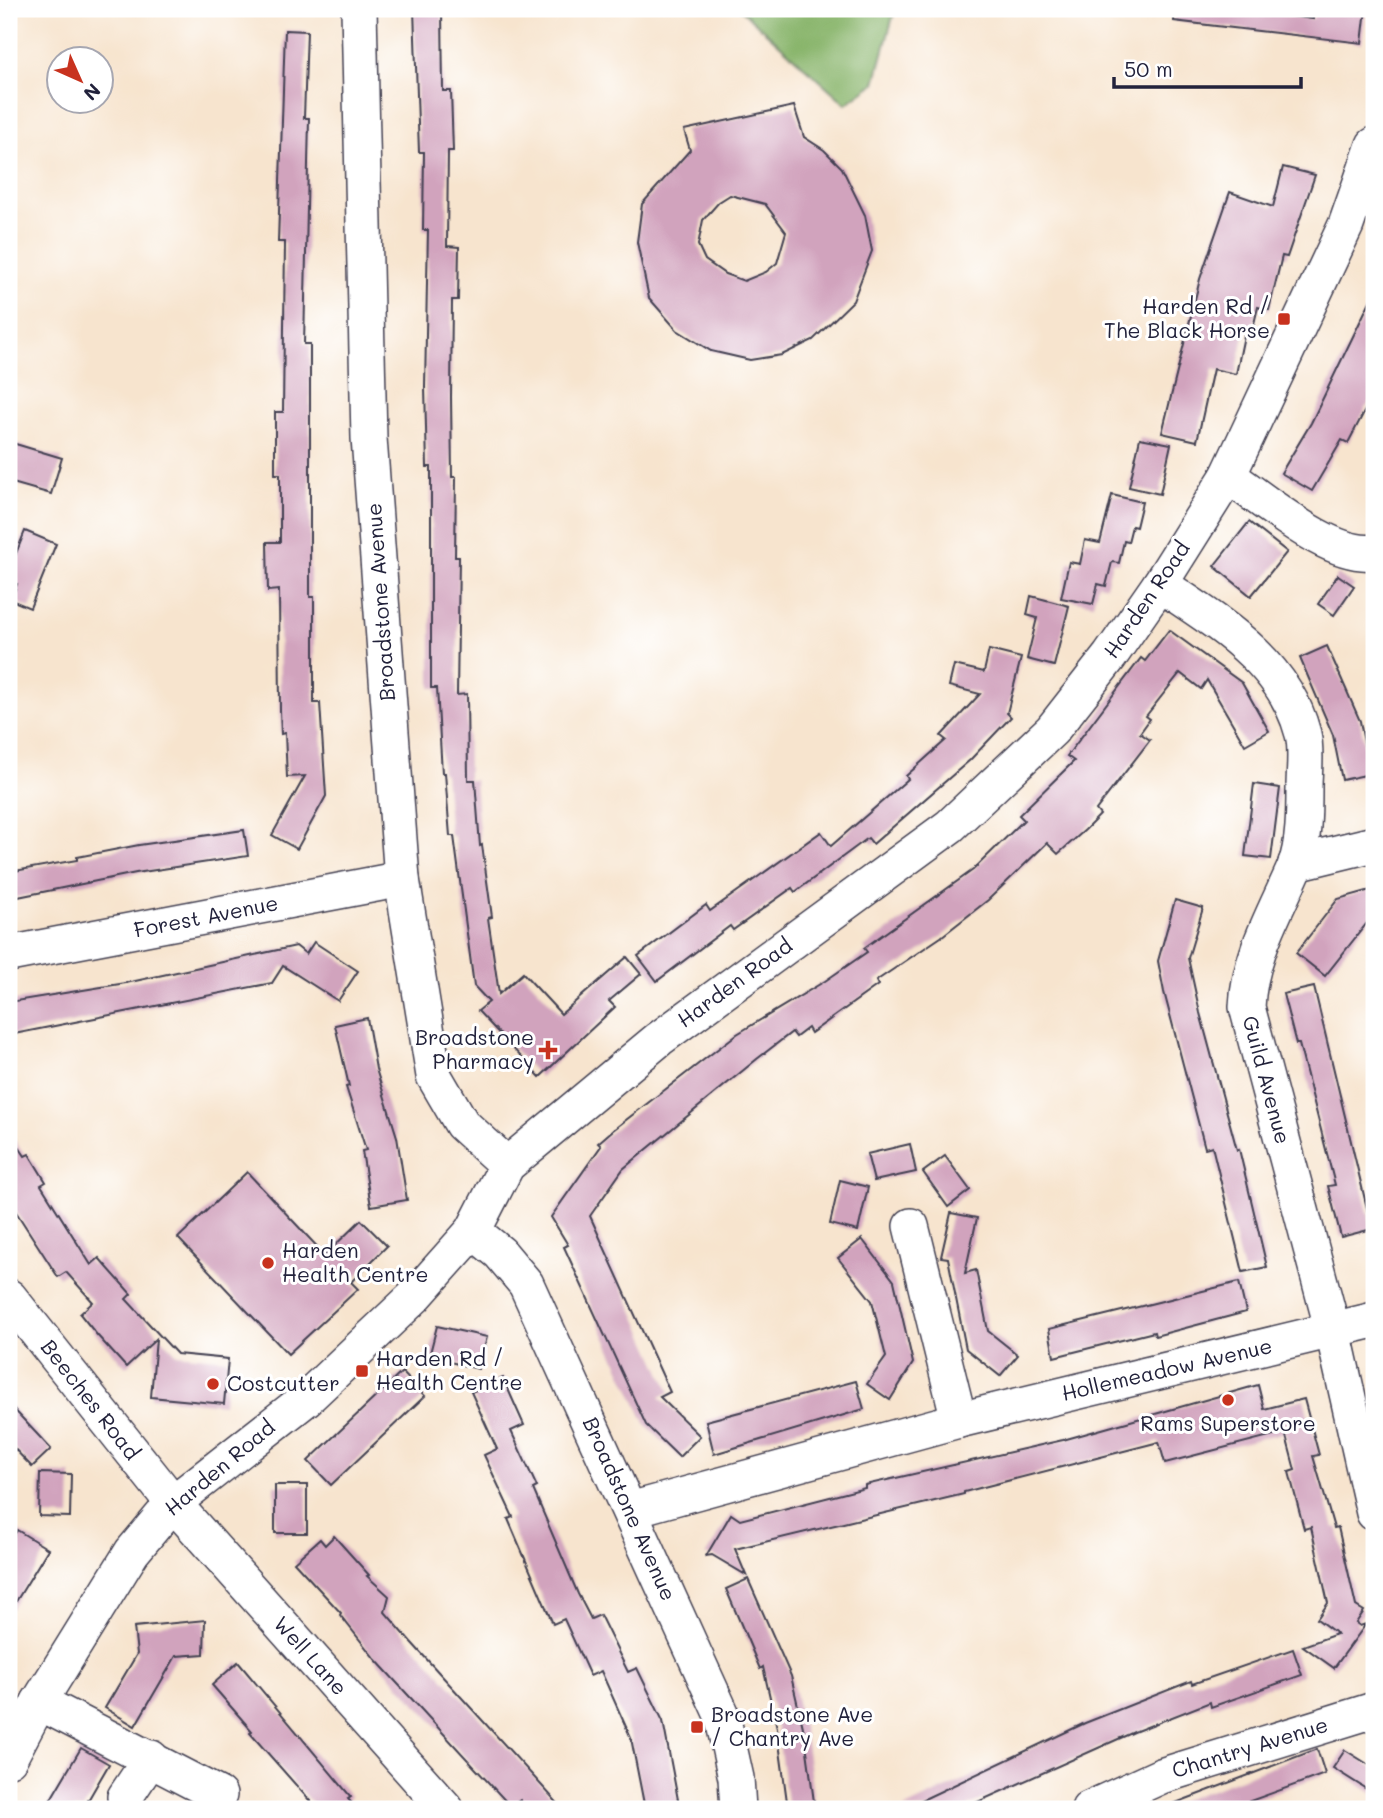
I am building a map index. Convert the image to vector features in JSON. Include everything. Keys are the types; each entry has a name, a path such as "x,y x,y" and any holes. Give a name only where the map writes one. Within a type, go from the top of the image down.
{"street":[{"name":"Broadstone Avenue","path":"359,9 369,438 402,879 434,1076 462,1124 507,1165"},
{"name":"Harden Road","path":"9,1759 39,1702 114,1578 173,1503 307,1398 414,1297 473,1231 507,1165 659,1039 950,826 1004,779 1052,730 1110,656 1160,584 1228,476 1346,226 1374,145"},
{"path":"1228,476 1318,538 1364,554 1374,552"},
{"name":"Guild Avenue","path":"1160,584 1237,637 1261,659 1290,696 1304,737 1304,811 1296,863 1261,941 1248,982 1247,1007 1332,1331 1374,1513"},
{"path":"1296,863 1374,844"},
{"name":"Forest Avenue","path":"9,954 402,879"},
{"path":"911,1226 959,1420"},
{"name":"Broadstone Avenue","path":"473,1231 500,1253 526,1284 630,1510 722,1715 736,1778 738,1809"},
{"name":"Beeches Road","path":"9,1297 173,1503"},
{"name":"Hollemeadow Avenue","path":"630,1510 959,1420 1374,1320"},
{"name":"Well Lane","path":"173,1503 446,1809"},
{"path":"39,1702 219,1795"},
{"name":"Chantry Avenue","path":"1089,1809 1161,1776 1374,1710"},
{"path":"125,1797 151,1758"}],"green space":[{"path":"740,9 895,9 875,83 846,104"}],"building":[{"path":"414,9 442,9 443,91 451,91 453,151 448,151 447,246 459,247 458,300 452,300 451,397 452,477 456,477 455,557 459,557 457,695 467,694 468,780 475,780 480,846 482,845 492,917 488,918 499,994 523,973 561,1014 627,957 641,974 609,1001 615,1007 540,1077 478,1011 489,1002 474,986 454,836 450,836 445,773 442,773 437,688 431,688 431,467 427,467 425,387 428,230 423,230 424,152 419,152"},
{"path":"1175,9 1240,9 1313,19 1314,9 1366,9 1362,43 1174,21"},
{"path":"285,30 307,31 304,118 309,118 304,344 310,344 310,597 314,597 314,703 320,703 326,796 297,849 272,835 305,776 287,777 285,733 281,734 279,590 268,591 267,542 280,542 280,474 275,474 275,412 283,412 285,242 278,242"},
{"path":"794,106 804,137 824,150 842,168 865,215 872,251 853,301 813,340 782,355 750,360 711,351 677,330 649,298 637,242 642,204 690,150 684,130","holes":["730,195 765,204 786,232 777,263 766,272 744,281 725,274 705,260 698,245 703,220 719,202"]},
{"path":"1283,167 1315,175 1287,257 1282,256 1269,310 1258,307 1253,328 1246,326 1236,374 1213,369 1197,441 1162,433 1200,279 1230,192 1273,207"},
{"path":"1374,293 1374,393 1348,443 1342,440 1312,491 1281,473 1311,423"},
{"path":"1140,438 1171,444 1160,494 1129,487"},
{"path":"9,442 62,458 51,494 9,482"},
{"path":"1112,495 1142,502 1136,527 1132,526 1128,542 1124,541 1119,563 1112,562 1106,586 1098,584 1093,604 1061,598 1069,562 1080,564 1085,540 1100,543"},
{"path":"1249,522 1287,552 1251,596 1214,566"},
{"path":"25,531 56,544 30,608 11,600 17,584 9,581 9,571"},
{"path":"1338,575 1354,586 1334,615 1318,604"},
{"path":"1031,596 1069,606 1054,666 1027,659 1037,618 1027,615"},
{"path":"1169,630 1242,683 1269,731 1245,745 1207,680 1201,689 1180,673 1146,716 1150,719 1140,733 1150,740 1096,810 1100,815 1085,830 1058,854 1047,843 988,900 941,937 876,981 878,985 811,1033 808,1028 796,1037 792,1032 757,1059 623,1169 590,1216 670,1392 660,1397 700,1436 679,1457 646,1425 564,1247 568,1245 551,1217 601,1146 598,1143 613,1130 737,1034 825,981 867,952 864,948 973,870 1024,820 1019,815 1074,761 1067,756 1141,658 1145,661"},
{"path":"1327,646 1360,721 1370,774 1342,780 1333,735 1300,658"},
{"path":"989,650 1021,658 1007,713 1011,717 970,760 873,844 868,838 795,892 792,888 733,930 730,926 657,981 638,956 706,905 710,911 821,832 831,846 908,779 906,776 946,740 941,736 980,694 949,686 954,665 984,672"},
{"path":"1254,784 1280,788 1271,859 1245,856"},
{"path":"244,830 248,856 136,873 13,898 9,872 139,845"},
{"path":"1374,889 1374,914 1325,976 1296,953 1338,899"},
{"path":"1175,900 1203,908 1188,958 1200,1013 1237,1150 1239,1149 1267,1267 1243,1272 1212,1146 1205,1148 1164,992 1158,961"},
{"path":"314,942 358,971 338,1001 283,966 272,983 9,1035 9,1002 126,983 296,946 306,954"},
{"path":"1314,987 1372,1229 1341,1237 1328,1186 1335,1185 1299,1044 1296,1044 1283,994"},
{"path":"367,1018 376,1069 397,1137 407,1200 371,1206 362,1151 366,1150 346,1087 349,1086 335,1025"},
{"path":"9,1132 25,1156 29,1154 46,1182 41,1185 91,1265 99,1258 131,1294 126,1299 177,1354 228,1359 224,1404 151,1397 156,1339 126,1367 80,1314 93,1302 66,1272 58,1277 9,1201"},
{"path":"910,1144 916,1172 874,1181 867,1154"},
{"path":"945,1156 970,1190 948,1207 923,1172"},
{"name":"Harden Health Centre","path":"247,1172 325,1255 361,1220 387,1246 351,1282 358,1289 288,1354 178,1238"},
{"path":"840,1180 868,1187 858,1231 830,1224"},
{"path":"951,1213 977,1218 965,1273 976,1270 988,1331 1018,1355 1000,1376 966,1349 948,1258 941,1257"},
{"path":"862,1239 894,1281 913,1363 890,1400 867,1384 886,1357 872,1301 838,1258"},
{"path":"1239,1282 1246,1312 1155,1336 1154,1332 1054,1357 1049,1329"},
{"path":"437,1326 487,1337 479,1369 429,1357"},
{"path":"402,1372 425,1396 331,1485 308,1461"},
{"path":"503,1378 524,1425 511,1431 537,1487 533,1489 578,1594 591,1619 600,1615 628,1672 637,1668 663,1721 679,1805 670,1806 671,1809 645,1809 631,1738 601,1671 590,1676 564,1619 553,1624 508,1519 513,1517 484,1455 497,1449 471,1392"},
{"path":"856,1381 864,1409 714,1454 706,1421"},
{"path":"1258,1385 1264,1409 1304,1399 1319,1455 1313,1456 1334,1528 1338,1527 1356,1606 1364,1611 1356,1623 1360,1626 1366,1624 1334,1668 1303,1646 1337,1634 1317,1619 1328,1603 1311,1527 1304,1529 1289,1472 1295,1470 1285,1432 1165,1463 1159,1442 964,1494 735,1549 746,1575 712,1555 706,1556 731,1514 740,1520 865,1488 865,1485 1063,1440"},
{"path":"9,1404 51,1449 32,1467 9,1443"},
{"path":"40,1473 71,1474 70,1517 39,1516"},
{"path":"275,1485 307,1485 307,1533 275,1533"},
{"path":"17,1530 48,1549 9,1613 9,1544"},
{"path":"334,1536 369,1575 367,1576 389,1596 385,1612 563,1809 528,1809 520,1800 511,1807 375,1659 341,1613 294,1562 320,1539 325,1545"},
{"path":"748,1579 791,1676 805,1736 815,1809 788,1809 777,1728 763,1667 760,1669 726,1589"},
{"path":"205,1620 204,1654 176,1656 135,1726 105,1708 137,1654 134,1627"},
{"path":"1293,1649 1302,1675 1211,1707 1210,1702 1134,1732 962,1809 903,1809 1085,1723 1191,1681 1192,1684"},
{"path":"238,1662 351,1797 348,1799 357,1809 317,1809 250,1733 252,1731 212,1685"},
{"path":"81,1748 109,1764 83,1809 45,1809"},
{"path":"1317,1749 1325,1774 1228,1809 1160,1809"},
{"path":"1345,1750 1374,1768 1374,1794 1333,1768"}],"place":[{"name":"Harden Rd / The Black Horse","path":"1284,319"},
{"name":"Broadstone Pharmacy","path":"548,1050"},
{"name":"Harden Health Centre","path":"268,1263"},
{"name":"Harden Rd / Health Centre","path":"362,1371"},
{"name":"Costcutter","path":"213,1384"},
{"name":"Rams Superstore","path":"1228,1400"},
{"name":"Broadstone Ave / Chantry Ave","path":"697,1727"}]}
